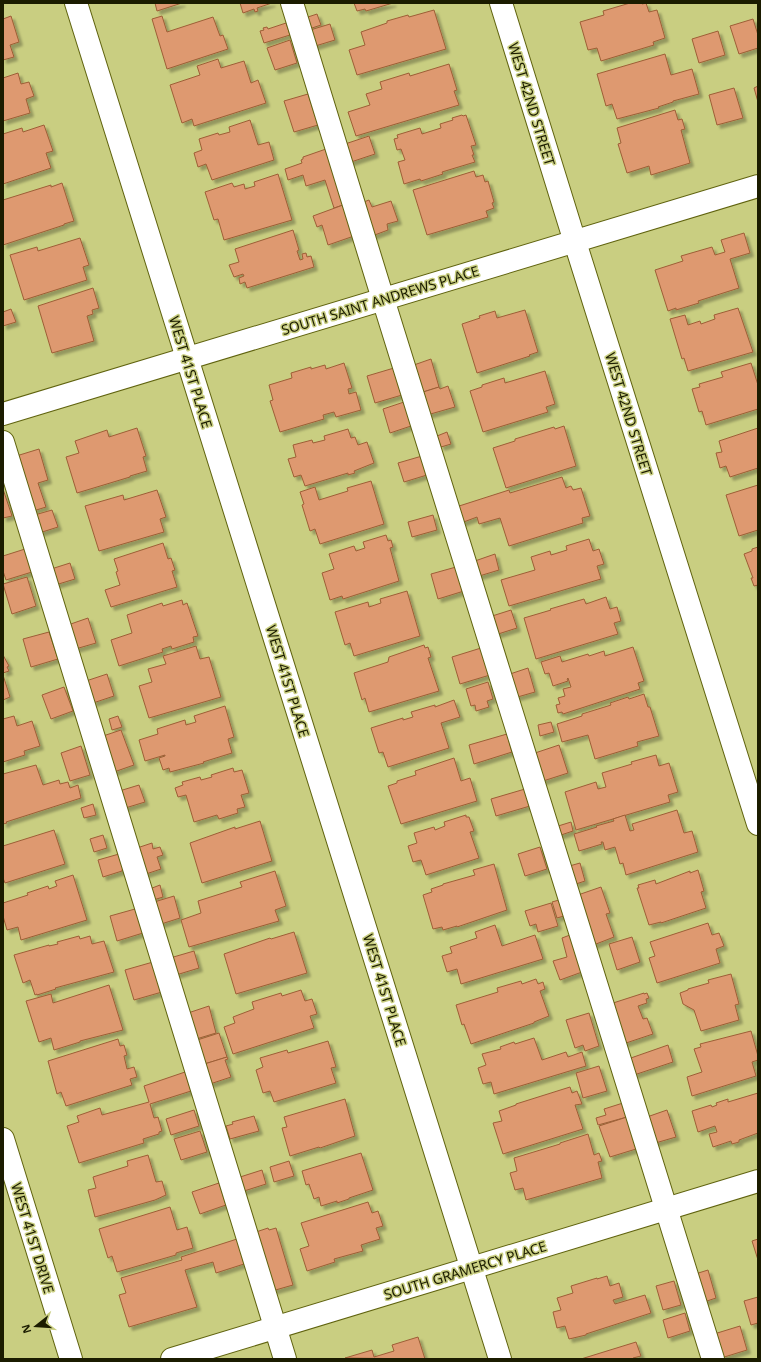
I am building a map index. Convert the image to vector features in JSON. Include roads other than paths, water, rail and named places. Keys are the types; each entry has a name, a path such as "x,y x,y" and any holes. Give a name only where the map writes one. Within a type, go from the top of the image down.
{"street":[{"name":"WEST 41ST PLACE","path":"76,3 500,1359"},
{"path":"292,3 713,1359"},
{"name":"WEST 42ND STREET","path":"501,3 758,824"},
{"name":"SOUTH SAINT ANDREWS PLACE","path":"3,414 758,186"},
{"path":"3,442 285,1359"},
{"name":"WEST 41ST DRIVE","path":"3,1139 71,1359"},
{"name":"SOUTH GRAMERCY PLACE","path":"172,1359 758,1181"}]}
